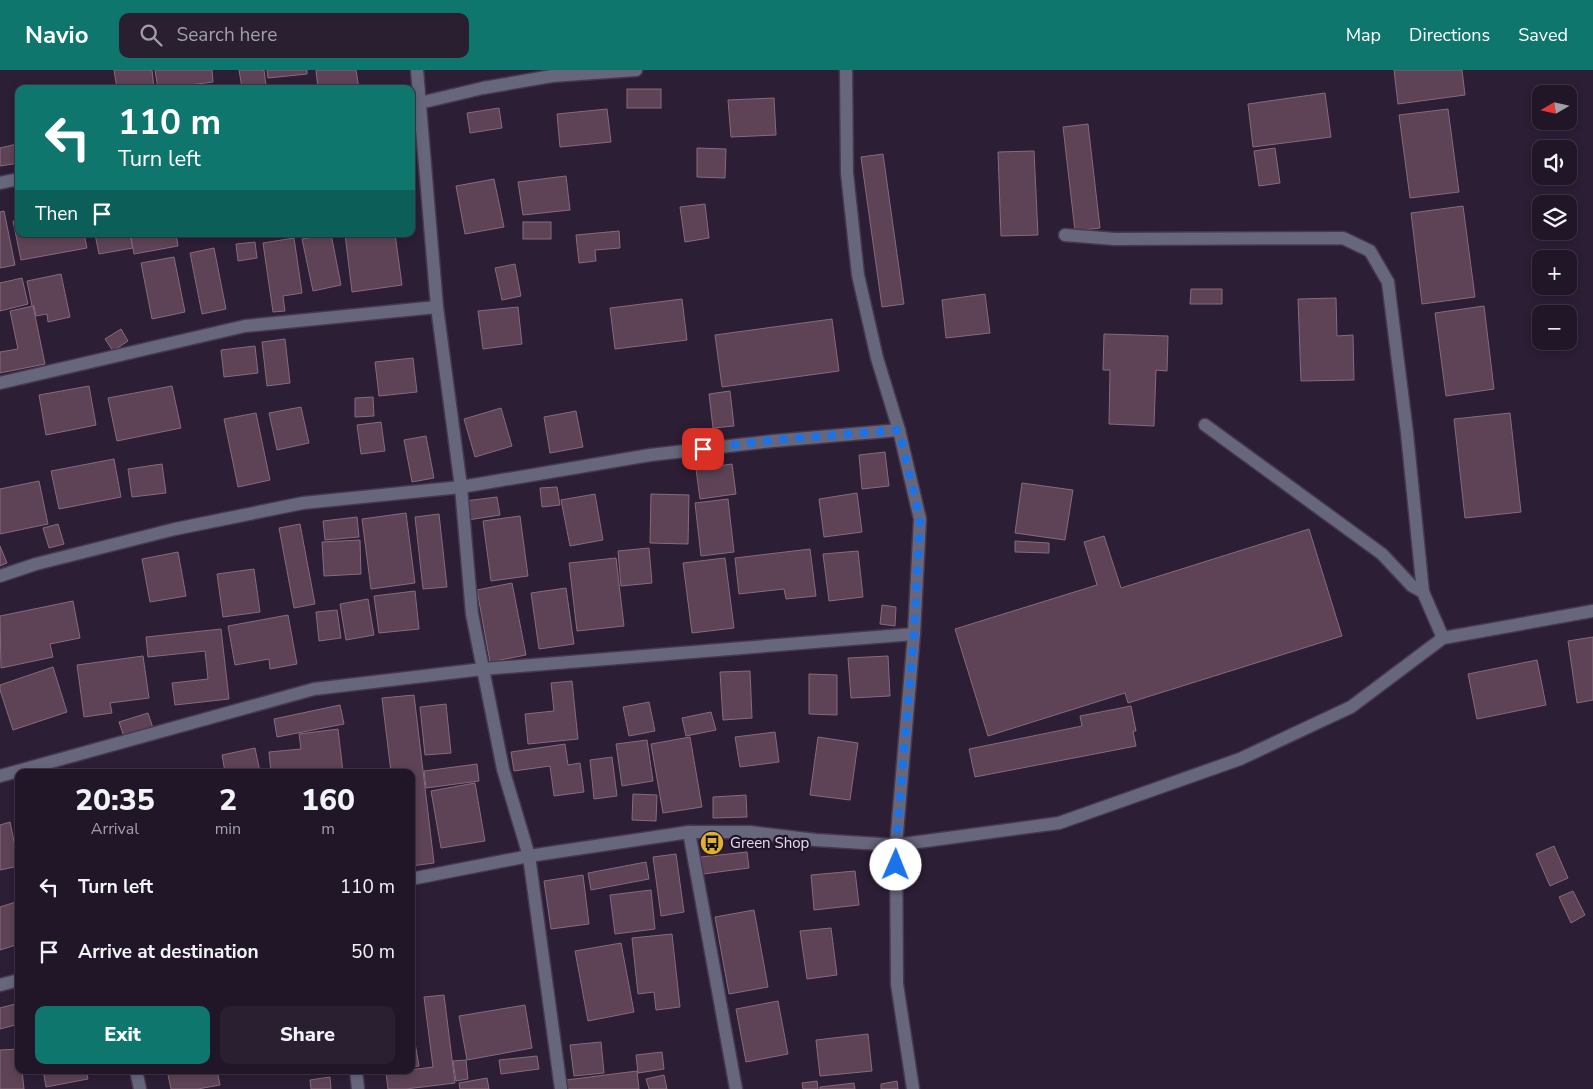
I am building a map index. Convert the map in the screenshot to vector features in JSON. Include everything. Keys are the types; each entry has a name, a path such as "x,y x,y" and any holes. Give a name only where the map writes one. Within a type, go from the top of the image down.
{"street":[{"path":"417,70 415,104 437,307 461,487 472,614 503,769 529,856 561,1089"},
{"path":"415,104 483,88 552,76 636,70"},
{"path":"846,70 847,172 858,275 877,358 899,430 920,519 914,634 896,845 896,984 913,1089"},
{"path":"0,183 15,180"},
{"path":"1065,236 1115,239 1343,238 1370,251 1388,282 1407,433 1423,592 1443,638"},
{"path":"0,384 245,326 437,307"},
{"path":"1205,425 1382,554 1412,586 1423,592"},
{"path":"0,576 36,564 175,529 294,505 461,487 650,455 773,440 899,430"},
{"path":"415,878 529,856 689,832 750,832 816,840 896,845 1059,823 1240,759 1351,707 1443,638 1593,611"},
{"path":"26,769 314,690 483,668 914,634"},
{"path":"0,776 15,772"},
{"path":"689,832 736,1089"},
{"path":"0,985 15,981"},
{"path":"137,1074 140,1089"},
{"path":"356,1074 358,1089"}],"building":[{"path":"114,70 152,70 154,85 116,85"},
{"path":"155,70 212,70 213,82 189,85 157,85"},
{"path":"239,70 264,70 266,85 242,85"},
{"path":"267,70 307,70 307,74 268,78"},
{"path":"316,70 356,70 358,85 318,85"},
{"path":"1394,70 1462,70 1465,95 1398,104"},
{"path":"627,89 661,89 661,108 627,108"},
{"path":"1325,93 1331,137 1253,147 1248,104"},
{"path":"774,98 776,135 731,137 728,100"},
{"path":"499,108 502,128 470,133 467,113"},
{"path":"607,109 611,142 560,147 557,114"},
{"path":"1448,109 1459,192 1410,198 1399,115"},
{"path":"1088,124 1100,228 1075,231 1063,127"},
{"path":"15,144 15,164 0,166 0,148"},
{"path":"697,148 726,149 725,178 697,177"},
{"path":"1275,148 1280,183 1259,186 1254,151"},
{"path":"1034,151 1038,235 1001,236 998,152"},
{"path":"883,154 904,304 882,307 861,157"},
{"path":"566,176 570,210 523,215 518,182"},
{"path":"494,179 504,227 465,234 456,186"},
{"path":"705,204 709,238 685,242 680,207"},
{"path":"1463,206 1475,297 1422,304 1411,213"},
{"path":"4,211 15,265 0,268 0,212"},
{"path":"523,222 551,222 551,239 523,239"},
{"path":"619,231 620,248 595,250 596,261 579,263 576,235"},
{"path":"16,237 85,237 87,248 21,260"},
{"path":"96,237 131,237 133,248 99,254"},
{"path":"131,237 176,237 178,246 134,254"},
{"path":"332,237 341,285 313,291 302,239"},
{"path":"345,237 395,237 402,285 352,292"},
{"path":"294,238 302,293 283,296 285,311 273,312 263,243"},
{"path":"255,242 257,258 238,261 236,244"},
{"path":"214,248 226,309 202,314 190,253"},
{"path":"174,257 185,312 152,319 141,263"},
{"path":"515,264 521,296 502,300 495,268"},
{"path":"61,274 70,317 48,322 47,314 36,316 27,281"},
{"path":"22,278 28,304 0,311 0,283"},
{"path":"1191,289 1222,289 1222,304 1190,304"},
{"path":"985,294 990,333 946,338 942,300"},
{"path":"1336,298 1337,336 1353,335 1354,380 1301,381 1298,299"},
{"path":"682,299 687,340 615,349 610,308"},
{"path":"33,306 45,364 0,373 0,352 18,349 10,311"},
{"path":"1484,306 1494,389 1446,396 1435,313"},
{"path":"518,307 522,344 483,349 478,311"},
{"path":"832,319 839,371 722,387 715,335"},
{"path":"121,329 128,341 113,351 105,339"},
{"path":"1104,334 1168,336 1167,371 1156,370 1154,426 1109,424 1110,370 1103,370"},
{"path":"285,339 290,383 267,386 262,342"},
{"path":"255,346 258,373 224,377 221,350"},
{"path":"413,358 417,392 379,396 375,362"},
{"path":"89,386 96,425 46,435 39,395"},
{"path":"172,386 181,428 117,441 108,398"},
{"path":"730,391 734,426 713,428 709,394"},
{"path":"373,397 374,416 355,417 355,398"},
{"path":"301,407 309,443 277,450 269,413"},
{"path":"501,408 512,446 475,457 464,419"},
{"path":"576,411 583,447 550,453 544,417"},
{"path":"256,413 270,480 238,487 224,419"},
{"path":"1510,413 1521,512 1465,518 1454,419"},
{"path":"381,422 385,451 361,454 357,425"},
{"path":"426,436 434,478 412,482 404,440"},
{"path":"885,452 889,486 862,489 859,455"},
{"path":"114,459 121,497 59,509 51,471"},
{"path":"162,464 166,493 132,497 128,469"},
{"path":"732,464 736,494 700,499 696,469"},
{"path":"39,481 48,524 0,534 0,489"},
{"path":"1022,483 1073,490 1065,540 1015,533"},
{"path":"557,487 560,505 542,507 540,488"},
{"path":"857,493 862,532 824,537 819,499"},
{"path":"595,494 603,540 570,546 561,500"},
{"path":"651,494 689,495 688,544 650,543"},
{"path":"497,497 500,515 468,520 465,501"},
{"path":"728,499 734,552 701,556 695,503"},
{"path":"406,513 415,583 371,589 362,519"},
{"path":"439,514 447,587 423,589 415,517"},
{"path":"520,516 528,576 491,581 483,521"},
{"path":"357,517 359,537 325,540 323,521"},
{"path":"58,524 64,544 49,548 43,528"},
{"path":"300,524 315,604 294,608 279,528"},
{"path":"1309,529 1342,636 1128,703 1125,693 988,736 955,629 1097,585 1084,542 1104,536 1121,588"},
{"path":"360,540 361,574 324,576 322,542"},
{"path":"1015,541 1049,543 1049,553 1015,552"},
{"path":"0,546 7,563 0,566"},
{"path":"649,548 652,583 621,586 618,551"},
{"path":"810,549 816,596 786,599 784,589 739,594 735,558"},
{"path":"858,551 863,597 829,601 823,554"},
{"path":"178,552 186,596 150,602 142,559"},
{"path":"616,558 624,626 577,631 569,563"},
{"path":"725,558 734,628 692,633 683,563"},
{"path":"254,569 260,612 223,617 217,574"},
{"path":"512,583 526,655 490,662 477,590"},
{"path":"566,588 574,644 539,649 531,593"},
{"path":"415,591 419,629 379,633 374,596"},
{"path":"368,599 374,635 346,640 340,604"},
{"path":"73,601 80,638 50,644 53,657 1,668 0,616"},
{"path":"882,605 896,607 895,626 880,624"},
{"path":"337,610 341,638 319,641 316,612"},
{"path":"288,615 297,664 270,669 269,659 235,665 228,626"},
{"path":"221,629 229,699 175,705 172,683 208,679 205,651 148,657 146,637"},
{"path":"1593,637 1593,700 1577,703 1568,641"},
{"path":"143,656 149,698 110,703 112,713 84,717 77,665"},
{"path":"888,656 890,696 851,698 848,658"},
{"path":"1537,660 1546,705 1477,719 1468,674"},
{"path":"53,667 67,712 13,730 0,685"},
{"path":"750,671 752,718 723,720 720,672"},
{"path":"809,674 837,675 837,715 809,714"},
{"path":"572,681 578,739 528,744 525,714 554,711 551,683"},
{"path":"414,695 434,863 415,865 415,769 391,769 382,698"},
{"path":"649,702 655,731 629,736 623,707"},
{"path":"446,704 451,753 425,755 420,707"},
{"path":"340,705 344,724 277,737 274,719"},
{"path":"1131,706 1136,731 1133,731 1136,746 975,777 969,749 1082,726 1080,716"},
{"path":"711,712 716,730 686,736 682,718"},
{"path":"148,713 153,728 124,737 119,722"},
{"path":"338,729 343,769 271,769 269,752 301,749 299,734"},
{"path":"775,732 779,762 740,767 735,737"},
{"path":"690,737 702,807 663,813 651,744"},
{"path":"818,737 858,743 850,800 810,795"},
{"path":"647,740 653,781 622,786 616,744"},
{"path":"565,744 568,765 580,763 584,792 554,796 550,766 514,771 511,752"},
{"path":"255,748 259,769 224,769 222,755"},
{"path":"612,757 617,796 594,799 590,760"},
{"path":"477,764 479,781 426,788 424,771"},
{"path":"475,783 485,841 441,848 431,791"},
{"path":"633,794 657,795 656,821 632,820"},
{"path":"746,795 747,817 713,818 713,797"},
{"path":"10,822 15,846 15,867 0,870 0,825"},
{"path":"1554,846 1568,878 1550,886 1536,854"},
{"path":"747,852 749,868 703,874 701,857"},
{"path":"676,854 684,912 661,916 653,857"},
{"path":"646,862 649,879 591,890 588,873"},
{"path":"855,871 859,905 814,910 811,875"},
{"path":"583,875 589,924 551,929 544,881"},
{"path":"651,890 655,929 615,934 610,895"},
{"path":"1573,891 1585,915 1571,923 1559,897"},
{"path":"15,902 15,945 0,950 0,907"},
{"path":"754,910 768,987 729,994 715,917"},
{"path":"831,928 837,975 807,979 800,931"},
{"path":"672,934 680,1007 656,1010 654,992 638,994 632,938"},
{"path":"621,943 634,1012 588,1021 575,951"},
{"path":"444,995 455,1083 406,1089 388,1089 386,1074 415,1074 415,1069 433,1067 424,997"},
{"path":"778,1001 788,1054 746,1062 736,1009"},
{"path":"15,1004 15,1025 0,1029 0,1008"},
{"path":"525,1005 532,1048 467,1060 459,1016"},
{"path":"868,1034 872,1071 820,1076 816,1040"},
{"path":"601,1042 604,1073 574,1076 570,1045"},
{"path":"415,1043 419,1066 415,1066"},
{"path":"15,1049 15,1074 22,1074 24,1089 0,1089 0,1050"},
{"path":"662,1052 664,1069 638,1073 636,1055"},
{"path":"537,1056 539,1069 501,1074 499,1060"},
{"path":"466,1060 468,1079 456,1081 453,1061"},
{"path":"637,1071 639,1089 567,1089 566,1080"},
{"path":"44,1074 87,1074 88,1079 46,1087"},
{"path":"168,1074 218,1074 220,1085 198,1089 171,1089"},
{"path":"664,1075 667,1089 649,1089 646,1079"},
{"path":"330,1077 331,1089 311,1089 310,1080"},
{"path":"487,1078 489,1089 460,1089 459,1083"},
{"path":"817,1081 818,1089 803,1089 802,1083"},
{"path":"897,1081 898,1089 881,1089 881,1084"},
{"path":"854,1083 855,1089 820,1089 820,1087"}],"place":[{"name":"Green Shop","path":"712,843"}],"route":[{"path":"703,449 773,440 899,430 920,519 914,634 896,845 896,865"}]}
